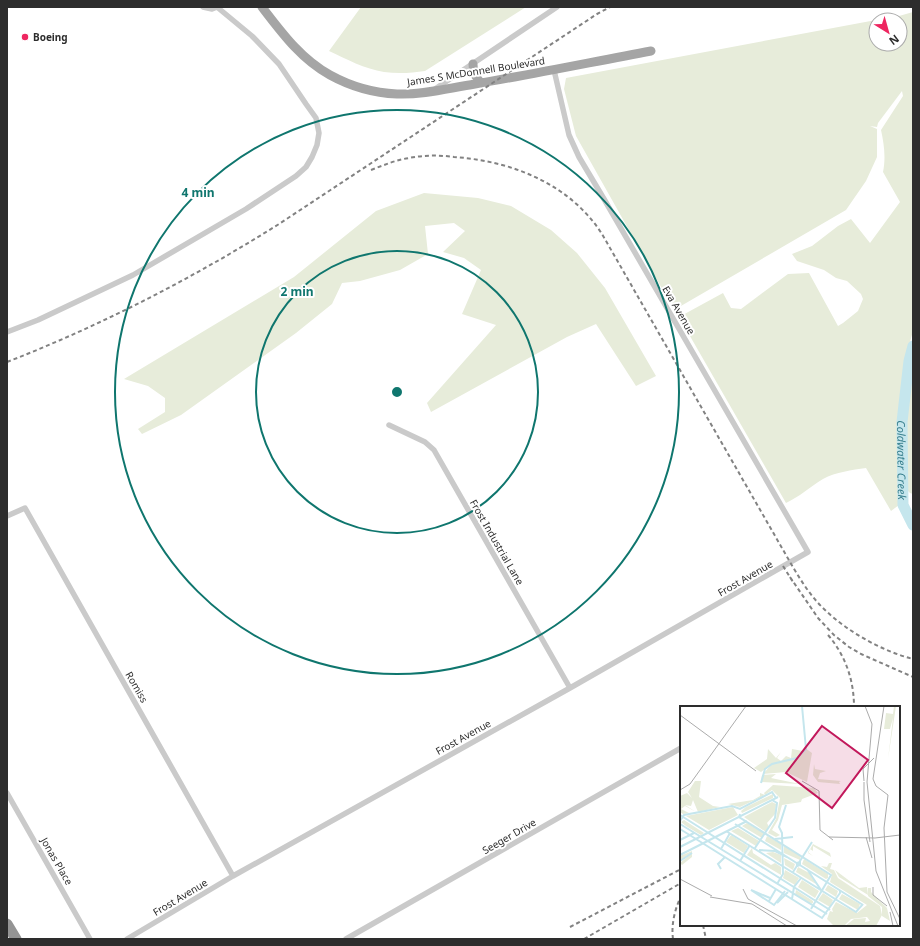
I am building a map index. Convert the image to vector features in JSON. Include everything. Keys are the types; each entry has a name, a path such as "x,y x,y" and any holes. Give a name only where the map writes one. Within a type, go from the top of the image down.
{"highway":[{"path":"7,924 16,939"}],"main road":[{"name":"James S McDonnell Boulevard","path":"262,7 284,36 311,62 330,75 354,85 377,92 416,94 651,52"},
{"path":"473,64 473,70 482,83"}],"street":[{"path":"7,332 42,319 133,275 246,209 296,176 306,167 317,145 319,133 316,118 279,64 252,36 217,7 212,9 203,7"},
{"path":"432,91 557,7"},
{"name":"Eva Avenue","path":"554,70 569,135 579,157 808,552"},
{"name":"Frost Industrial Lane","path":"389,425 425,442 434,450 570,688"},
{"name":"Romiss","path":"7,516 24,508 233,876"},
{"name":"Frost Avenue","path":"126,939 233,876 570,688 808,552"},
{"name":"Seeger Drive","path":"346,939 680,749"},
{"name":"Jonas Place","path":"7,792 90,939"}],"green space":[{"path":"361,7 526,7 425,71 400,73 370,69 329,51"},
{"path":"913,12 913,331 905,360 898,417 899,505 891,511 866,468 844,472 823,479 786,503 679,317 723,293 731,308 741,309 788,274 809,273 838,326 858,311 863,299 861,294 847,281 836,278 824,270 797,261 792,254 812,246 838,226 851,219 870,243 900,202 883,172 884,151 881,130 903,96 902,91 878,123 877,127 870,126 877,129 877,157 866,181 846,210 674,310 576,136 564,89 566,78 868,21 868,52 908,52 908,13"},
{"path":"424,193 478,198 511,206 551,230 577,253 605,288 656,376 636,386 596,324 567,337 431,412 427,403 496,325 462,314 481,270 464,258 443,252 465,231 454,223 425,226 428,254 400,270 360,281 342,283 332,304 296,333 181,415 142,434 138,429 165,412 165,398 148,386 124,379 294,277 376,211"},
{"path":"913,355 913,494 907,490 905,429 911,361"}],"waterway":[{"name":"Coldwater Creek","path":"913,346 909,361 902,422 903,505 913,525"}],"railway":[{"path":"7,362 42,348 112,316 180,282 247,244 597,14 610,7"},
{"path":"371,170 399,160 420,156 443,156 476,159 518,170 538,178 574,201 589,216 602,234 790,562 810,593 825,610 844,626 878,646 901,656 913,659"},
{"path":"783,566 793,582"},
{"path":"790,577 818,618 834,635 861,654 913,677"},
{"path":"828,635 840,651 848,669 851,678 854,706"},
{"path":"570,927 680,870"},
{"path":"584,939 680,884"},
{"path":"673,939 674,917 680,898"},
{"path":"703,926 706,939"}],"place":[{"name":"Boeing","path":"25,37"}]}
